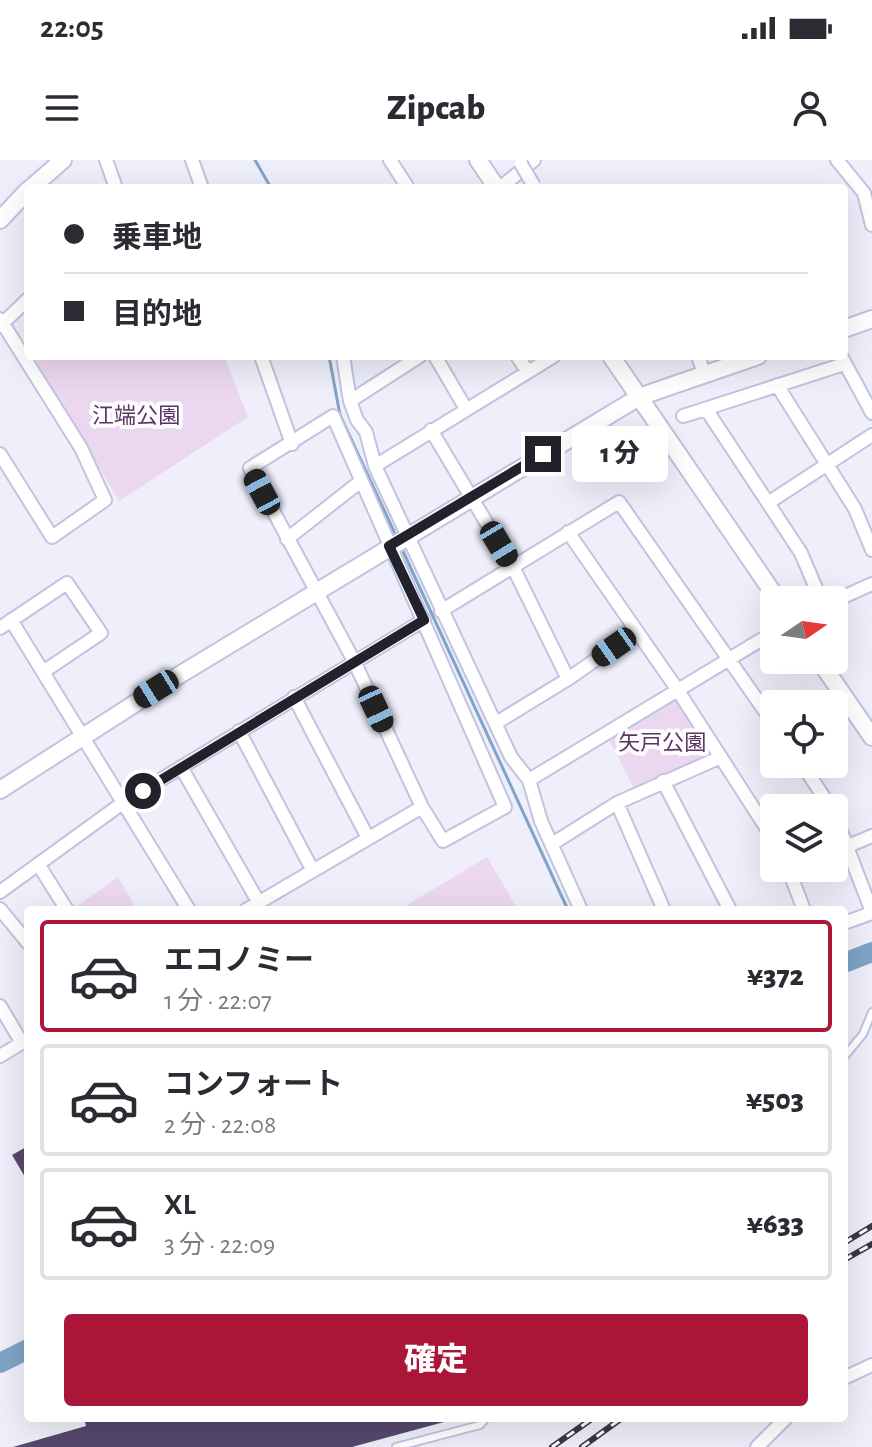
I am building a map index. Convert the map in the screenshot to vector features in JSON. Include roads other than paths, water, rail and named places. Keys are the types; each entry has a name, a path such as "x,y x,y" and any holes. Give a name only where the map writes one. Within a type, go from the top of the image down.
{"street":[{"path":"35,184 63,160"},
{"path":"106,160 115,184"},
{"path":"192,160 201,184"},
{"path":"390,160 405,184"},
{"path":"478,160 496,184"},
{"path":"504,184 534,160"},
{"path":"837,160 864,193 872,225"},
{"path":"521,162 533,184"},
{"path":"0,220 24,194"},
{"path":"24,303 1,323 24,359"},
{"path":"848,328 872,319"},
{"path":"0,454 52,537 105,500 81,448 25,360"},
{"path":"262,360 292,444"},
{"path":"344,360 350,401 357,420 366,432 398,541 424,620 505,807 443,841 422,807 354,661 250,468 333,416 361,481 398,541 441,611 511,757 529,780 541,821 579,906"},
{"path":"350,401 414,360"},
{"path":"437,360 466,409"},
{"path":"520,360 528,372"},
{"path":"375,466 548,360"},
{"path":"614,360 768,586"},
{"path":"699,360 704,373"},
{"path":"0,790 81,736 398,541 639,397 745,360"},
{"path":"815,586 801,553 706,409 683,416 842,360 872,413"},
{"path":"777,385 855,509 872,550"},
{"path":"431,430 513,567 568,679"},
{"path":"768,503 872,435"},
{"path":"287,539 361,481"},
{"path":"441,611 619,502 760,705"},
{"path":"568,532 677,689 760,818"},
{"path":"43,672 101,633 67,583 5,624 43,672 187,906"},
{"path":"848,595 872,584"},
{"path":"0,892 124,802 424,620"},
{"path":"496,723 568,679 637,631"},
{"path":"529,780 760,641"},
{"path":"829,674 872,737"},
{"path":"294,697 368,838"},
{"path":"239,731 313,871"},
{"path":"552,844 617,803 721,757"},
{"path":"181,767 259,903"},
{"path":"663,781 728,906"},
{"path":"617,803 662,906"},
{"path":"253,906 422,807"},
{"path":"848,922 872,913 848,846 872,836"},
{"path":"38,864 64,906"},
{"path":"793,882 802,906"},
{"path":"0,909 24,938"},
{"path":"0,1006 24,1040"},
{"path":"0,1056 24,1042"},
{"path":"848,1376 872,1365"},
{"path":"757,1447 782,1422"}],"lane":[{"path":"848,1052 863,1034 872,1012"},
{"path":"396,1447 483,1422"}],"waterway":[{"path":"255,160 269,184"},
{"path":"330,360 340,415 397,538"},
{"path":"402,549 566,906"},
{"path":"848,961 872,952"},
{"path":"0,1363 24,1351"}],"railway":[{"path":"848,1241 872,1226"},
{"path":"848,1258 872,1244"},
{"path":"552,1447 587,1422"},
{"path":"582,1447 616,1422"}],"park label":[{"name":"江端公園","path":"136,416"},
{"name":"矢戸公園","path":"662,743"}]}
